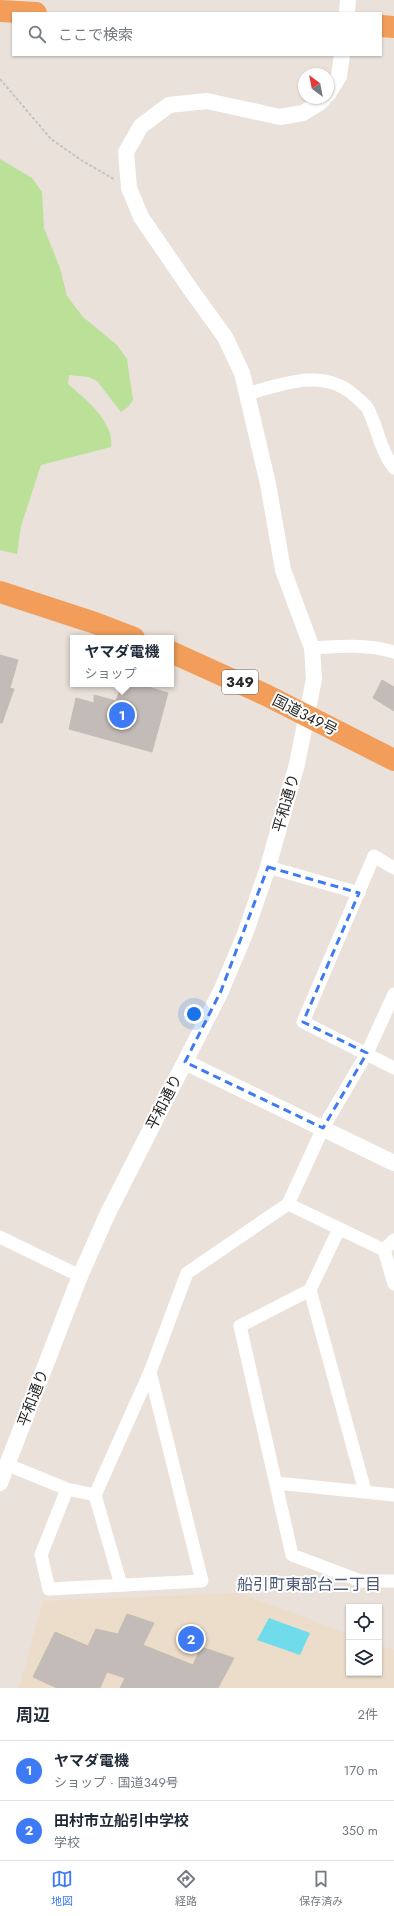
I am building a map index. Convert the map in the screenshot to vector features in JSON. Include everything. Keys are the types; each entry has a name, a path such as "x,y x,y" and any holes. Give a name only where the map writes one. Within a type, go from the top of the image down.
{"highway":[{"path":"0,11 18,12"},
{"path":"382,26 394,27"},
{"path":"0,592 95,623 126,635"},
{"name":"国道349号","path":"174,653 307,715 394,760"}],"street":[{"path":"347,12 348,0"},
{"path":"334,84 339,76 342,56"},
{"name":"平和通り","path":"0,1483 80,1276 124,1180 221,990 245,934 268,867 297,764 314,679 312,648 283,570 268,484 242,373 226,337 191,290 141,217 129,188 126,152 141,126 169,105 207,101 280,117 303,113 318,104"},
{"path":"247,394 300,380 312,379 337,385 350,391 367,407 375,424 381,446 394,468"},
{"path":"312,648 357,647 394,652"},
{"path":"394,868 374,856 303,1022 394,1068"},
{"path":"268,867 359,893"},
{"path":"121,1585 95,1495 150,1372 187,1272 288,1204 323,1128 366,1053 394,994"},
{"path":"185,1062 394,1163"},
{"path":"288,1204 384,1250 394,1284"},
{"path":"339,1229 310,1290 240,1326 292,1555 361,1581 394,1581"},
{"path":"0,1237 80,1276"},
{"path":"384,1250 394,1240"},
{"path":"310,1290 366,1491"},
{"path":"67,1488 41,1555 49,1589 202,1581 150,1372"},
{"path":"8,1465 67,1488 95,1495"},
{"path":"276,1483 394,1495"}],"path":[{"path":"0,79 51,139 81,160 129,188"}],"highlighted area":[{"path":"268,867 359,893 303,1022 367,1053 323,1128 185,1062 221,991"}],"shaded area":[{"path":"239,1593 346,1633 346,1676 382,1676 382,1646 394,1650 394,1688 19,1688 43,1601"}],"green space":[{"path":"0,159 32,178 42,192 44,228 60,268 67,296 83,317 117,345 127,359 133,400 128,407 121,412 97,381 89,377 69,375 68,384 90,404 104,420 111,438 111,447 41,465 21,526 17,554 0,550"}],"water":[{"path":"269,1618 310,1633 300,1655 257,1640"}],"building":[{"path":"0,655 18,660 10,688 14,689 2,723 0,723"},
{"path":"382,680 394,687 394,711 373,698"},
{"path":"121,687 149,687 168,693 152,752 69,729 76,698 94,703 94,695 116,701"},
{"path":"127,1614 154,1623 143,1645 193,1665 201,1647 234,1658 218,1688 120,1688 125,1678 107,1672 100,1688 57,1688 33,1677 55,1632 88,1646 96,1629 118,1634"}],"place":[{"name":"ヤマダ電機","path":"122,715"},
{"name":"田村市立船引中学校","path":"191,1639"}],"district":[{"name":"船引町東部台二丁目","path":"309,1584"}]}
